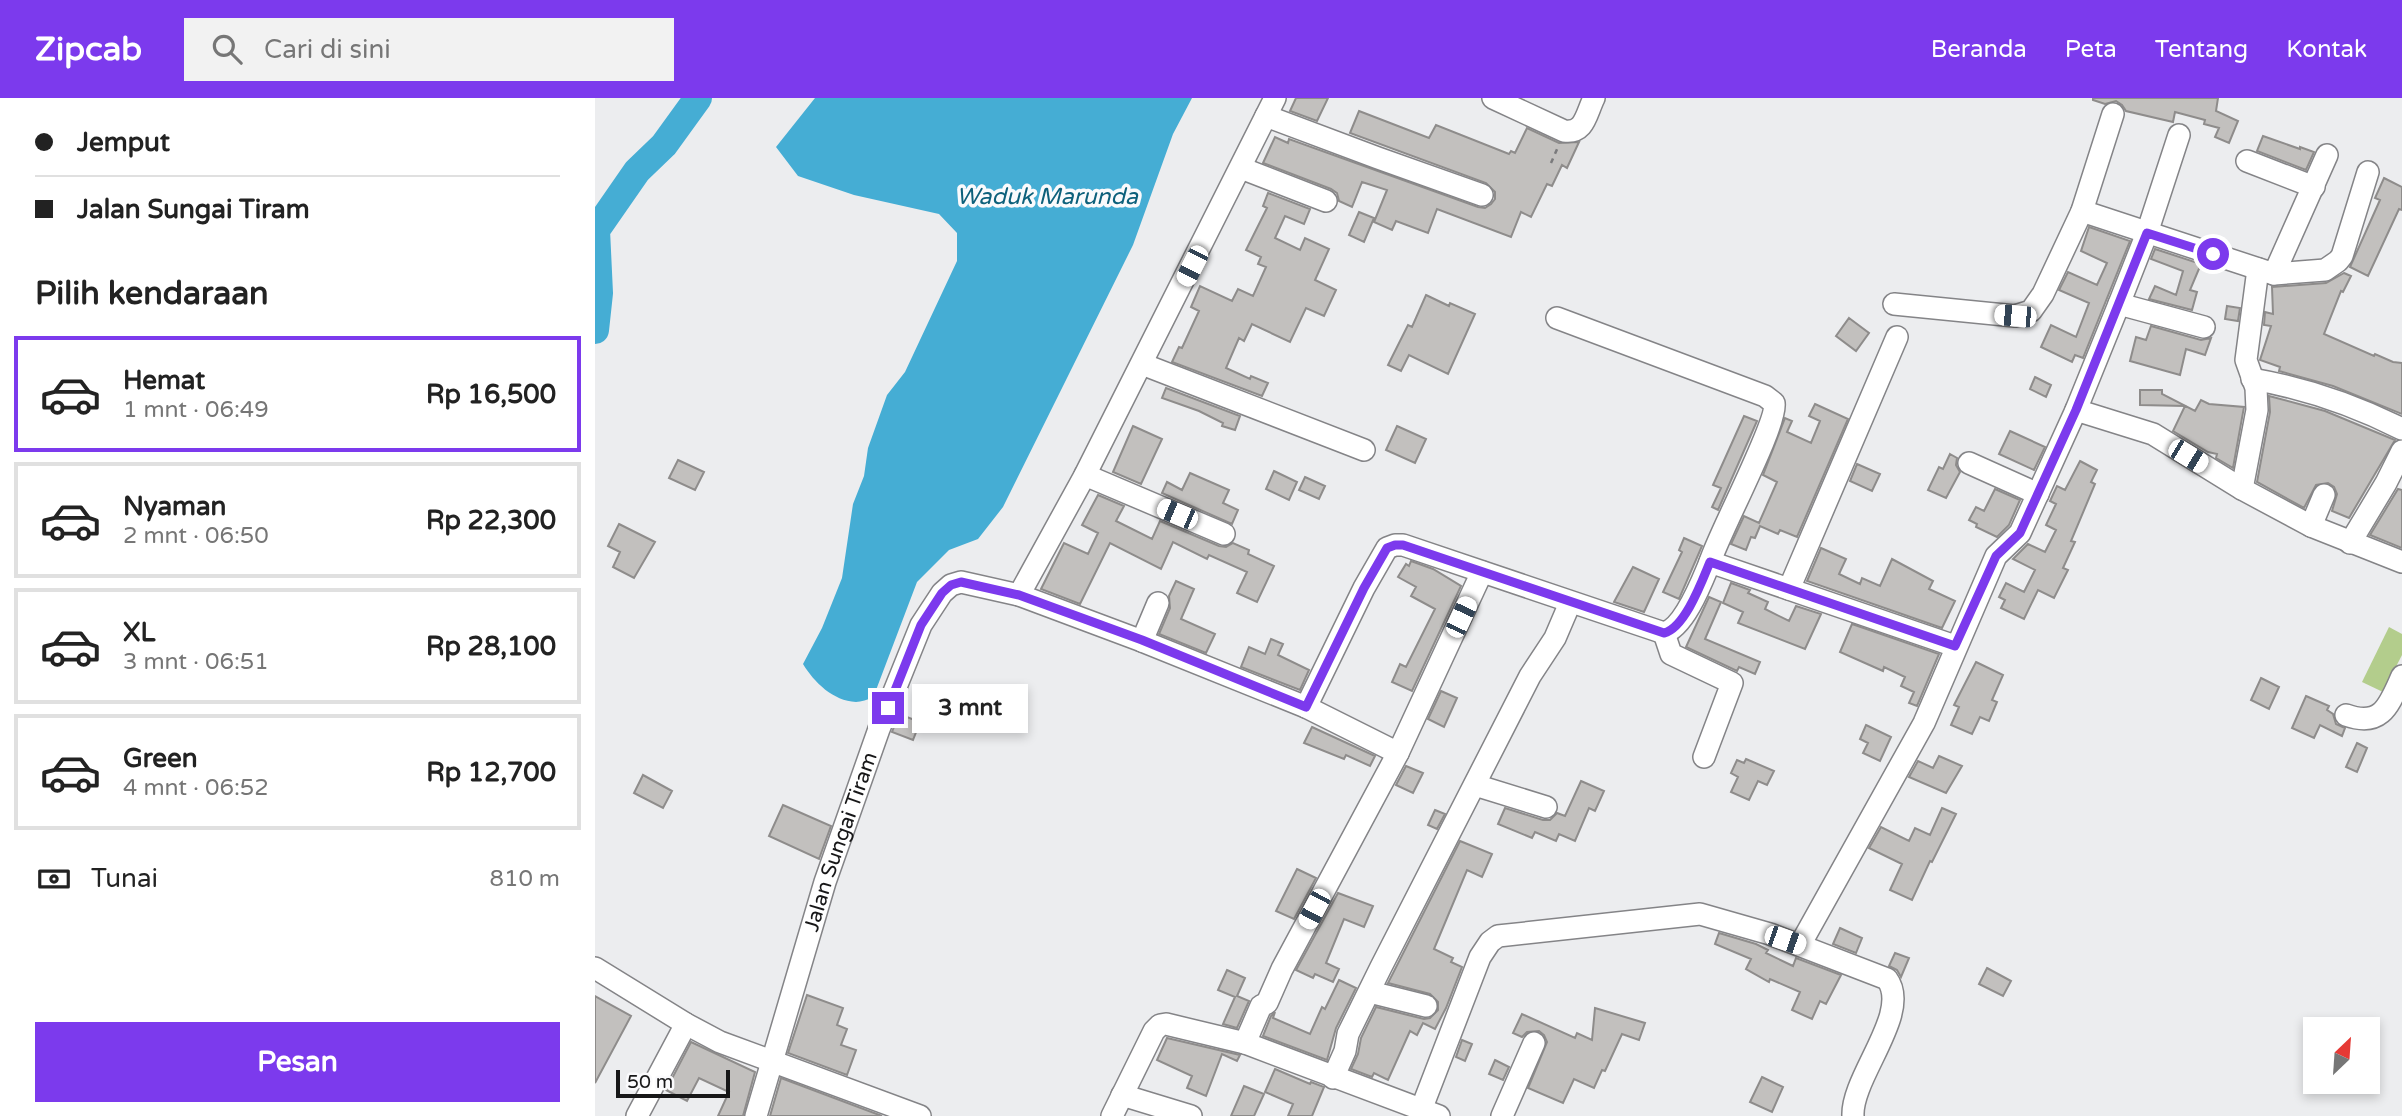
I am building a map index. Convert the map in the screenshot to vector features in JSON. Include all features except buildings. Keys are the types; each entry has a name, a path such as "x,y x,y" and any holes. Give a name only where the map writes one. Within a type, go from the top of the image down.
{"street":[{"path":"1493,98 1564,131 1573,132 1580,128 1594,98"},
{"path":"1019,595 1085,475 1271,107 1482,195"},
{"path":"1894,303 2015,316 2029,313 2043,294 2082,211 2113,114"},
{"path":"1800,945 1924,723 1996,556 2020,533 2076,410 2119,304 2147,233 2179,135"},
{"path":"2242,489 2257,410 2256,388 2246,360 2266,271 2313,187 2327,155"},
{"path":"2248,161 2313,187"},
{"path":"1241,169 1326,201"},
{"path":"2082,211 2266,271 2315,272 2325,270 2339,261 2368,172"},
{"path":"2119,304 2204,327"},
{"path":"1306,707 1364,588 1390,546 1403,545 1664,633 1672,631 1678,624 1698,589 1776,408 1765,396 1557,318"},
{"path":"1789,589 1896,337"},
{"path":"1142,364 1364,450"},
{"path":"2252,379 2290,385 2351,405 2402,429"},
{"path":"2076,410 2153,434 2242,489 2311,526 2402,562"},
{"path":"2350,542 2402,451"},
{"path":"1969,463 2038,494"},
{"path":"1085,475 1224,534"},
{"path":"2311,526 2323,495"},
{"path":"1710,562 1955,646"},
{"path":"1245,1043 1261,1006 1267,1003 1398,753 1482,572"},
{"name":"Jalan Sungai Tiram","path":"771,1060 830,867 879,729 921,625 942,593 951,585 961,582 1019,595 1142,640 1306,707 1398,753"},
{"path":"1142,640 1157,603"},
{"path":"1333,1077 1345,1051 1348,1034 1381,967 1530,676 1555,638 1570,603"},
{"path":"1664,633 1671,654 1732,683 1704,757"},
{"path":"2346,715 2368,720 2383,713 2402,676"},
{"path":"1475,785 1546,807"},
{"path":"1112,1116 1154,1031 1160,1025 1172,1024 1245,1043 1430,1113 1481,957 1490,942 1498,936 1700,914 1800,945 1887,979 1893,994 1887,1024 1862,1078 1853,1116"},
{"path":"595,968 720,1041 892,1111 920,1116"},
{"path":"1370,992 1426,1006"},
{"path":"637,1116 687,1024"},
{"path":"1502,1116 1534,1043"},
{"path":"755,1116 771,1060"},
{"path":"1122,1095 1191,1116"}],"green space":[{"path":"2389,627 2402,634 2402,655 2383,692 2362,682"}],"water":[{"name":"Waduk Marunda","path":"815,98 1192,98 1173,134 1133,245 1003,507 978,539 949,550 917,582 873,698 858,702 832,694 819,684 803,664 822,628 842,578 853,504 864,476 868,448 887,395 905,372 957,261 957,233 939,214 854,195 798,176 776,147"}],"waterway":[{"path":"595,330 599,293 596,230 637,171 664,145 698,98"}],"route":[{"path":"888,708 921,625 942,593 951,585 961,582 1019,595 1142,640 1306,707 1364,588 1387,548 1395,545 1403,545 1664,633 1672,631 1678,624 1710,562 1955,646 1996,556 2020,533 2076,410 2147,233 2213,254"}]}
